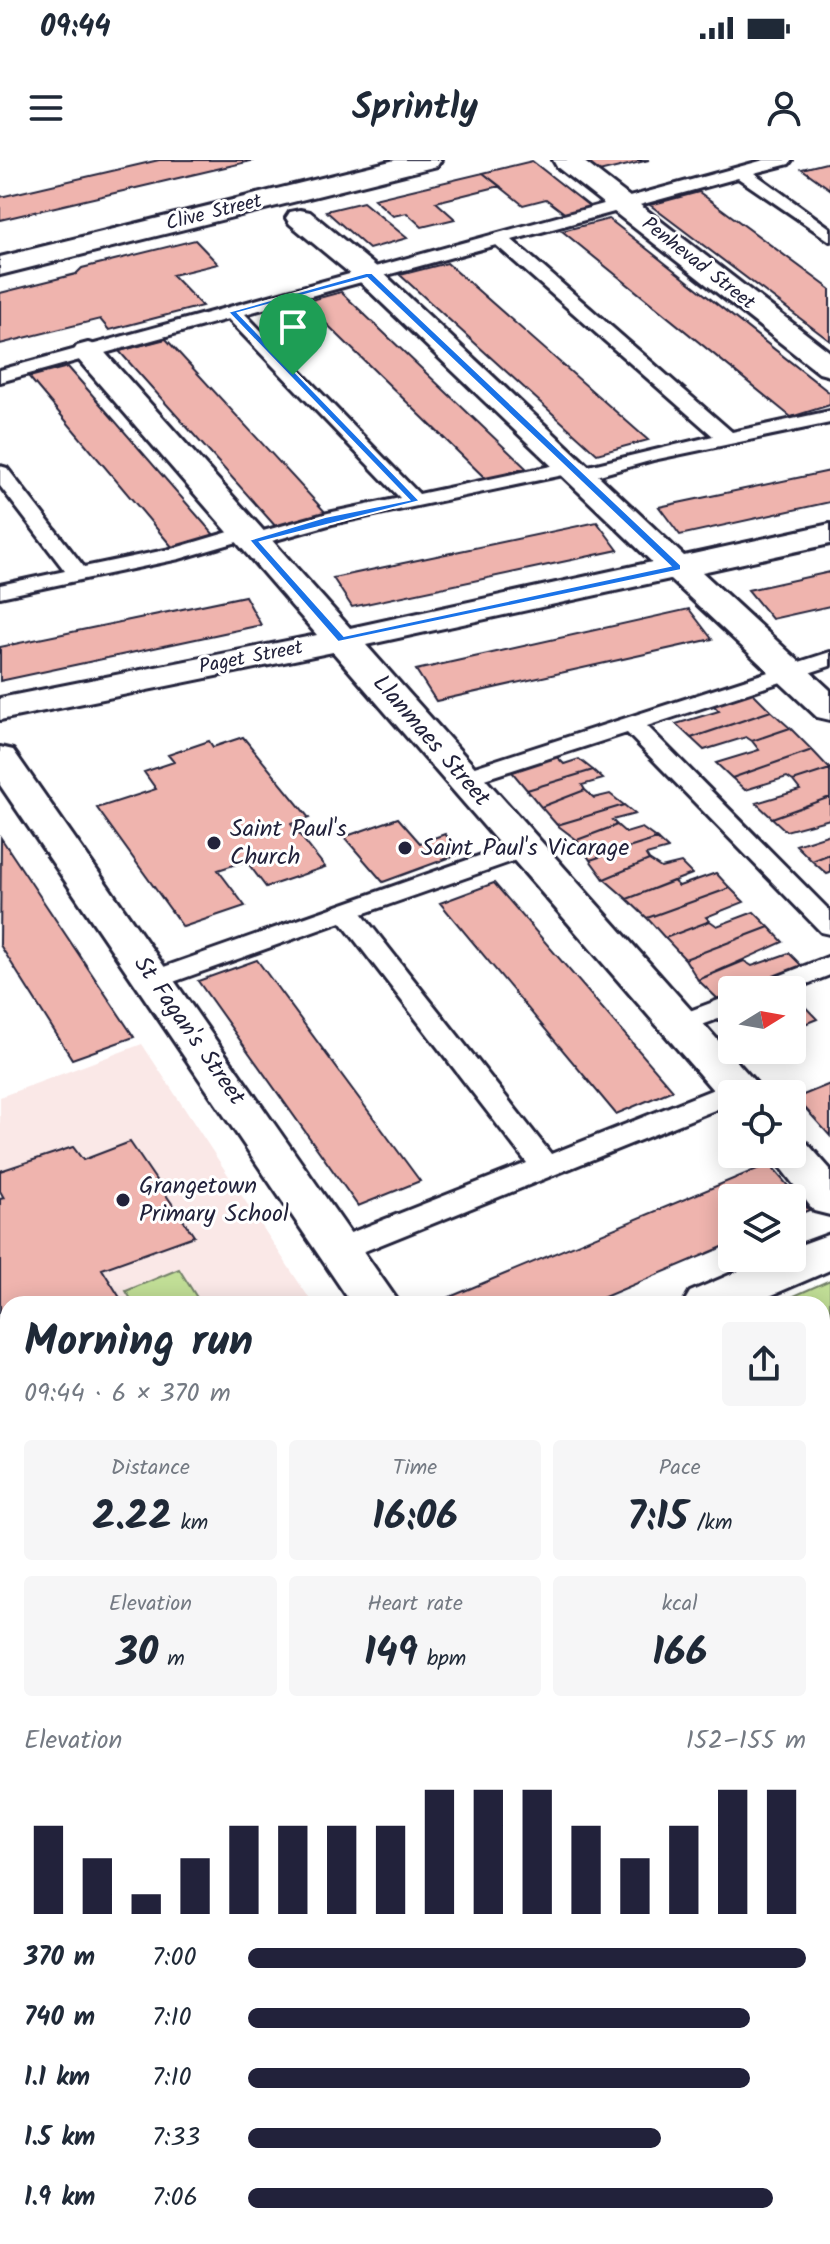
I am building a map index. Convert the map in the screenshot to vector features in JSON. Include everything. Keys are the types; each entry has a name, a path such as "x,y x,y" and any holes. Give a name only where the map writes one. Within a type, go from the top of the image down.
{"street":[{"name":"Clive Street","path":"0,247 363,160"},
{"name":"Clive Street","path":"0,266 428,160"},
{"name":"Penhevad Street","path":"566,161 830,367"},
{"path":"300,218 369,275 574,472 830,709"},
{"name":"Llanmaes Street","path":"88,352 729,1080"},
{"name":"Paget Street","path":"0,709 342,640 830,534"},
{"name":"St Fagan's Street","path":"0,758 372,1296"},
{"path":"804,1168 830,1199"},
{"path":"725,1296 830,1251"}],"lane":[{"path":"0,376 783,160"},
{"path":"741,172 830,236"},
{"path":"500,239 728,439"},
{"path":"232,312 415,501"},
{"path":"0,591 328,519 574,472 830,417"},
{"path":"0,472 78,573"},
{"path":"464,778 830,659"},
{"path":"632,724 830,926"},
{"path":"153,980 524,848"},
{"path":"347,912 545,1166"},
{"path":"802,976 830,965"},
{"path":"680,1024 718,1009"},
{"path":"340,1249 718,1100"}],"shaded area":[{"name":"Grangetown Primary School","path":"142,1044 308,1296 0,1296 0,1097"}],"green space":[{"path":"179,1269 196,1296 129,1296 126,1291"},
{"path":"830,1280 830,1296 794,1296"}],"building":[{"path":"159,160 255,160 0,220 0,197"},
{"path":"584,160 649,160 599,172"},
{"path":"532,161 593,209 567,215 546,199 523,205 483,173"},
{"path":"830,162 830,189 802,169"},
{"path":"483,173 500,186 436,202 455,219 422,227 407,213 393,216 374,199"},
{"path":"699,192 830,289 830,341 650,205"},
{"path":"363,202 407,238 369,249 326,211"},
{"path":"609,219 830,393 830,405 791,417 562,231"},
{"path":"195,240 218,264 172,275 202,306 109,330 100,319 0,344 0,293 76,274 82,268"},
{"path":"447,263 648,440 597,454 400,275"},
{"path":"341,292 526,468 487,480 304,302"},
{"path":"166,339 327,514 277,528 119,351"},
{"path":"68,367 215,536 173,548 29,377"},
{"path":"830,471 830,502 680,535 659,507"},
{"path":"597,522 618,550 352,607 333,578"},
{"path":"830,572 830,606 772,619 748,590"},
{"path":"245,596 261,625 0,681 0,647"},
{"path":"689,609 712,639 436,701 416,670"},
{"path":"752,692 771,711 691,738 676,724 719,711 713,705"},
{"path":"771,711 790,728 752,741 746,737 704,750 691,738"},
{"path":"790,728 812,750 732,778 716,763 759,750 752,741"},
{"name":"Saint Paul's Church","path":"243,737 309,818 291,824 325,867 266,887 246,861 218,870 245,906 183,927 97,808 156,789 144,772 174,762 168,755 209,741 213,747"},
{"path":"812,750 830,769 793,781 787,777 745,790 732,778"},
{"path":"556,756 564,764 579,759 593,770 527,790 512,772"},
{"path":"830,769 830,797 772,818 756,803 800,790 793,781"},
{"path":"593,770 603,779 582,785 585,790 541,807 527,790"},
{"path":"585,790 594,798 610,794 624,805 557,825 541,807"},
{"path":"830,797 830,819 786,831 772,818"},
{"path":"624,805 635,814 612,820 617,825 577,840 557,825"},
{"name":"Saint Paul's Vicarage","path":"398,818 420,843 445,834 462,853 383,882 344,837"},
{"path":"617,825 626,833 642,828 657,839 590,860 577,840"},
{"path":"830,834 830,854 812,861 796,845"},
{"path":"1,838 134,1037 72,1059 0,945"},
{"path":"657,839 668,849 646,855 649,860 604,879 590,860"},
{"path":"830,854 830,873 827,874 812,861"},
{"path":"649,860 661,868 681,863 692,874 627,899 604,879"},
{"path":"716,873 730,888 647,918 627,899 673,881 679,886"},
{"path":"494,883 673,1090 616,1114 440,903"},
{"path":"730,888 744,902 706,917 710,921 665,938 647,918"},
{"path":"754,912 769,927 685,959 665,938 710,921 717,926"},
{"path":"769,927 783,942 698,980 685,959"},
{"path":"789,953 804,968 783,976 718,976 718,999 698,980 744,961 752,966"},
{"path":"257,960 420,1181 358,1206 198,981"},
{"path":"806,1008 817,1019 806,1023"},
{"path":"830,1084 830,1136 806,1109 806,1094"},
{"path":"130,1142 194,1236 102,1269 119,1296 0,1296 0,1199 4,1198 0,1191 0,1171 73,1147 83,1160"},
{"path":"759,1168 772,1168 786,1184 721,1184"},
{"path":"718,1185 718,1249 607,1296 452,1296"}],"place":[{"name":"Saint Paul's Church","path":"214,843"},
{"name":"Saint Paul's Vicarage","path":"405,848"},
{"name":"Grangetown Primary School","path":"123,1200"}],"route":[{"path":"369,275 678,568 342,640 254,540 328,519 415,501 293,375 232,312 369,275"}]}
